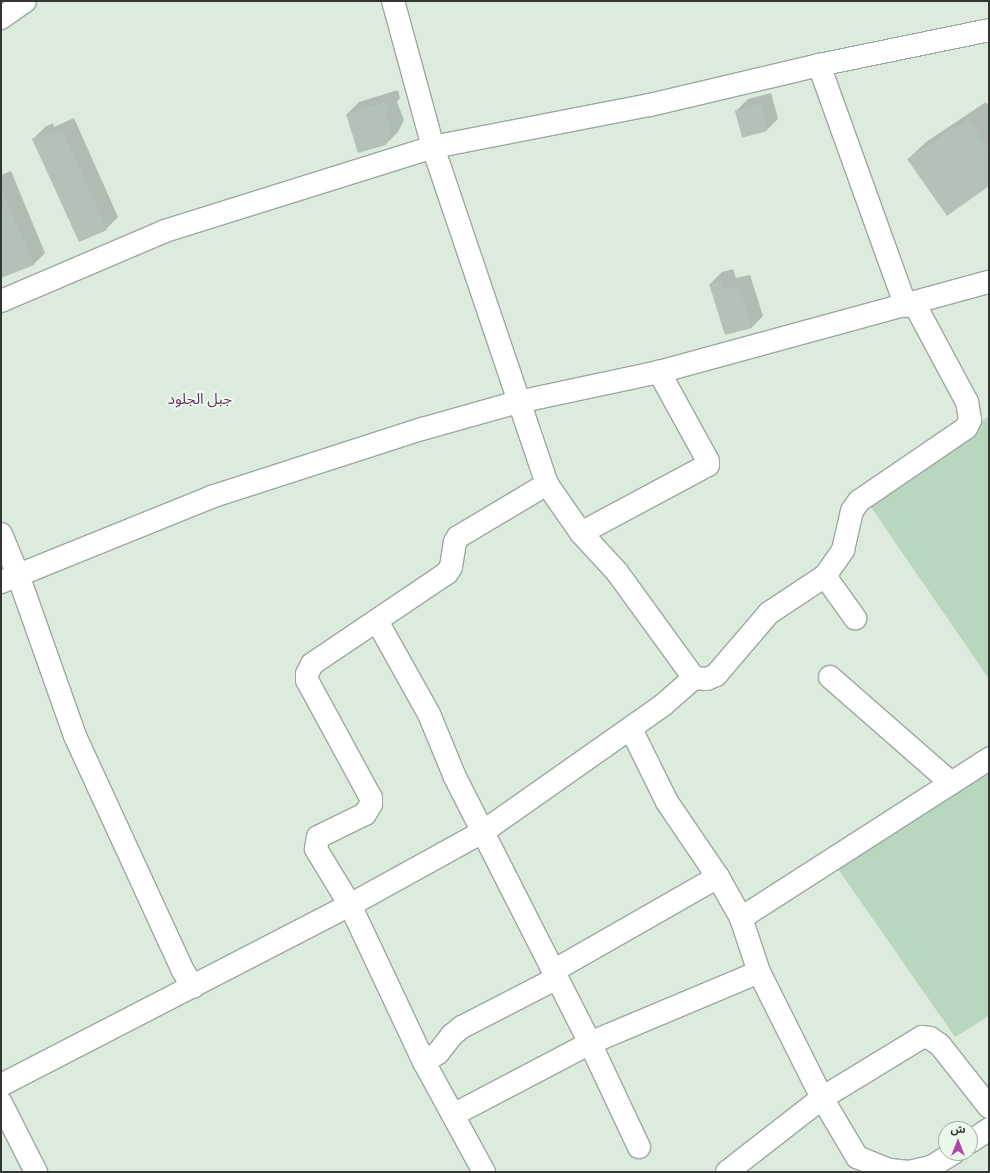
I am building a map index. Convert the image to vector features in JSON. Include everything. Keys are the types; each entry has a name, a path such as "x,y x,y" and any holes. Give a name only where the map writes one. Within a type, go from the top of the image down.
{"street":[{"path":"1,18 25,1"},
{"path":"393,1 433,147 547,484 581,532 617,572 694,678"},
{"path":"1,301 165,231 433,147 650,105 819,65 989,30"},
{"path":"1,1085 350,905 484,831 631,728 694,678 707,679 716,675 769,613 825,576 843,550 852,511 858,501 966,428 970,420 967,402 910,304 819,65"},
{"path":"10,579 211,497 422,428 518,402 660,372 989,282"},
{"path":"581,532 708,466 708,461 660,372"},
{"path":"484,1172 424,1062 350,905 316,849 315,841 365,814 369,810 371,798 307,680 307,674 312,664 448,573 451,567 455,542 458,537 547,484"},
{"path":"1,534 10,579 75,736 182,969 192,987"},
{"path":"825,576 855,618"},
{"path":"377,621 429,714 455,777 484,831 590,1043 639,1147"},
{"path":"830,677 951,783"},
{"path":"631,728 667,802 718,877 741,918 759,972 822,1098 857,1157 890,1170 909,1172 931,1167 940,1161"},
{"path":"741,918 989,759"},
{"path":"424,1062 438,1053 452,1035 462,1027 555,974 718,877"},
{"path":"453,1114 590,1043 759,972"},
{"path":"735,1170 822,1098 922,1037 930,1038 940,1046 989,1107"},
{"path":"1,1103 36,1172"},
{"path":"978,1137 989,1129"}],"green space":[{"path":"989,416 989,679 864,497"},
{"path":"989,768 989,1016 955,1037 836,866"}],"building":[{"path":"386,102 389,110 386,114 392,132 386,145 358,153 346,114"},
{"path":"760,104 767,131 742,138 735,111"},
{"path":"968,119 989,151 989,186 947,216 907,159"},
{"path":"62,129 107,230 79,242 32,139 41,134 42,138"},
{"path":"1,187 34,265 1,278"},
{"path":"721,281 724,290 739,286 752,328 725,335 709,284"}],"district":[{"name":"جبل الجلود","path":"200,400"}]}
